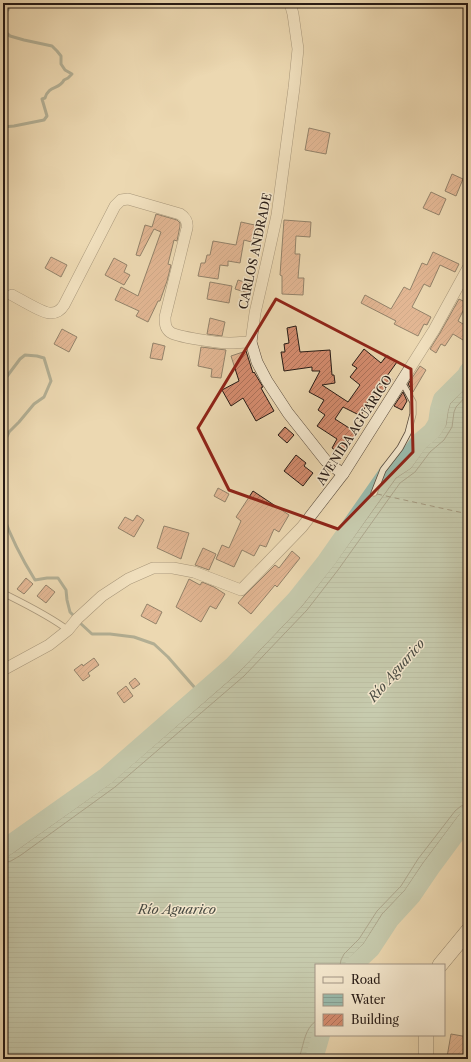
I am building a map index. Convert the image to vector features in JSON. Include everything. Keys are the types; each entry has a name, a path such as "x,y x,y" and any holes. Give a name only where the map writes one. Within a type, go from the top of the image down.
{"street":[{"name":"CARLOS ANDRADE","path":"290,3 298,49 294,88 277,215 255,313 251,342 260,368 288,413 326,461 343,474"},
{"path":"12,296 48,313 56,313 59,311 64,305 115,206 121,200 128,199 180,214 187,222 187,228 165,317 168,330 177,335 209,341 229,343 251,342"},
{"name":"AVENIDA AGUARICO","path":"68,630 77,619 102,596 128,579 153,568 173,568 194,572 242,590 302,527 343,474 434,330 468,268"},
{"path":"3,670 49,645 68,630"},
{"path":"441,964 468,931"},
{"path":"426,1036 426,1059"}],"lane":[{"path":"374,493 383,470 400,448 408,433 413,414 413,402 402,382"},
{"path":"3,593 58,622 68,630"}],"highlighted area":[{"path":"276,299 411,369 413,452 338,529 229,490 198,428"}],"water":[{"name":"Río Aguarico","path":"468,371 468,818 412,896 390,920 371,949 355,964 315,964 315,1036 321,1036 314,1059 3,1059 3,849 106,776 233,665 295,600 326,561 389,471 405,461 419,442 432,431 437,423 442,399 466,375"}],"building":[{"path":"309,128 330,133 326,154 305,150"},
{"path":"452,174 463,179 456,196 445,191"},
{"path":"431,192 446,199 439,215 423,208"},
{"path":"156,214 177,220 180,223 180,226 177,241 174,240 168,264 171,265 167,281 160,301 158,301 148,322 136,316 139,311 115,300 121,287 138,296 161,232 154,229 140,256 136,255 145,225 152,227"},
{"path":"284,220 311,222 310,237 296,236 295,254 300,254 298,278 304,278 303,295 282,294 282,276 280,275"},
{"path":"241,222 259,226 255,243 244,240 240,263 228,261 228,266 220,265 218,279 198,276 201,263 205,263 207,255 210,255 213,241 236,245"},
{"path":"433,252 459,264 455,272 440,265 430,287 424,284 412,307 431,317 427,325 424,324 418,336 394,324 396,321 361,303 365,295 391,309 404,287 410,290 422,263 427,265"},
{"path":"51,257 67,265 61,277 45,268"},
{"path":"114,258 127,265 124,272 130,275 124,285 105,275"},
{"path":"238,280 251,284 248,293 235,289"},
{"path":"210,282 232,286 229,303 207,299"},
{"path":"459,299 467,303 458,321 468,327 468,332 463,340 453,334 445,346 441,344 436,353 430,349"},
{"path":"210,318 225,322 222,336 207,334"},
{"path":"296,326 300,352 330,350 332,375 334,375 335,383 322,385 348,402 360,385 350,377 357,368 352,365 364,349 381,363 387,355 397,362 387,376 392,379 375,403 369,399 361,416 343,407 335,419 357,433 343,455 332,448 337,439 317,426 325,415 318,410 324,400 309,392 320,371 312,371 312,367 284,371 281,352 285,352 284,344 289,343 287,328"},
{"path":"62,329 77,337 69,352 54,344"},
{"path":"153,343 165,346 162,360 150,358"},
{"path":"201,347 226,350 221,378 211,377 212,369 198,366"},
{"path":"246,351 253,373 254,372 263,387 261,388 274,411 256,421 243,398 231,406 222,390 239,381 231,356"},
{"path":"420,366 426,370 413,392 408,384"},
{"path":"403,392 407,401 402,410 394,406"},
{"path":"285,427 294,435 287,443 278,435"},
{"path":"296,455 306,463 304,466 313,473 303,486 284,471"},
{"path":"218,488 229,494 225,502 214,496"},
{"path":"253,491 289,515 279,532 274,529 266,547 260,545 254,556 242,550 234,567 216,559 222,545 229,548 241,521 236,517"},
{"path":"137,515 144,520 134,537 118,528 125,517 133,521"},
{"path":"164,526 189,533 181,559 157,548"},
{"path":"203,548 216,554 209,570 195,565"},
{"path":"292,551 300,558 277,587 275,585 251,614 238,603 275,565 279,568"},
{"path":"26,578 33,584 24,594 17,589"},
{"path":"189,579 200,585 202,582 214,587 225,594 216,609 210,606 201,622 176,607"},
{"path":"46,585 55,592 46,603 37,596"},
{"path":"147,604 162,612 156,624 141,616"},
{"path":"94,658 99,665 88,673 90,676 83,681 74,670 82,664 83,666"},
{"path":"135,678 140,684 133,689 129,683"},
{"path":"126,686 133,696 124,703 117,693"},
{"path":"451,1034 468,1037 468,1059 447,1057"}],"waterway":[{"path":"3,13 8,10 11,3"},
{"path":"3,30 10,36 52,46 61,56 61,64 65,70 72,74 62,83 51,89 45,98 42,99 47,116 44,120 3,127"},
{"path":"3,107 3,112"},
{"path":"3,379 5,379 20,359 25,355 44,358 51,381 44,397 34,404 9,432 3,445"},
{"path":"3,849 106,776 233,665 295,600 326,561 389,471 405,461 419,442 432,431 437,423 442,399 466,375 468,371"},
{"path":"3,515 17,548 35,580 58,578 66,590 70,612 75,617"},
{"path":"79,622 92,634 110,634 134,637 154,644 168,657 202,696"},
{"path":"355,964 371,949 390,920 412,896 468,818"},
{"path":"314,1059 321,1036"}],"ferry route":[{"path":"377,494 468,514"}]}
